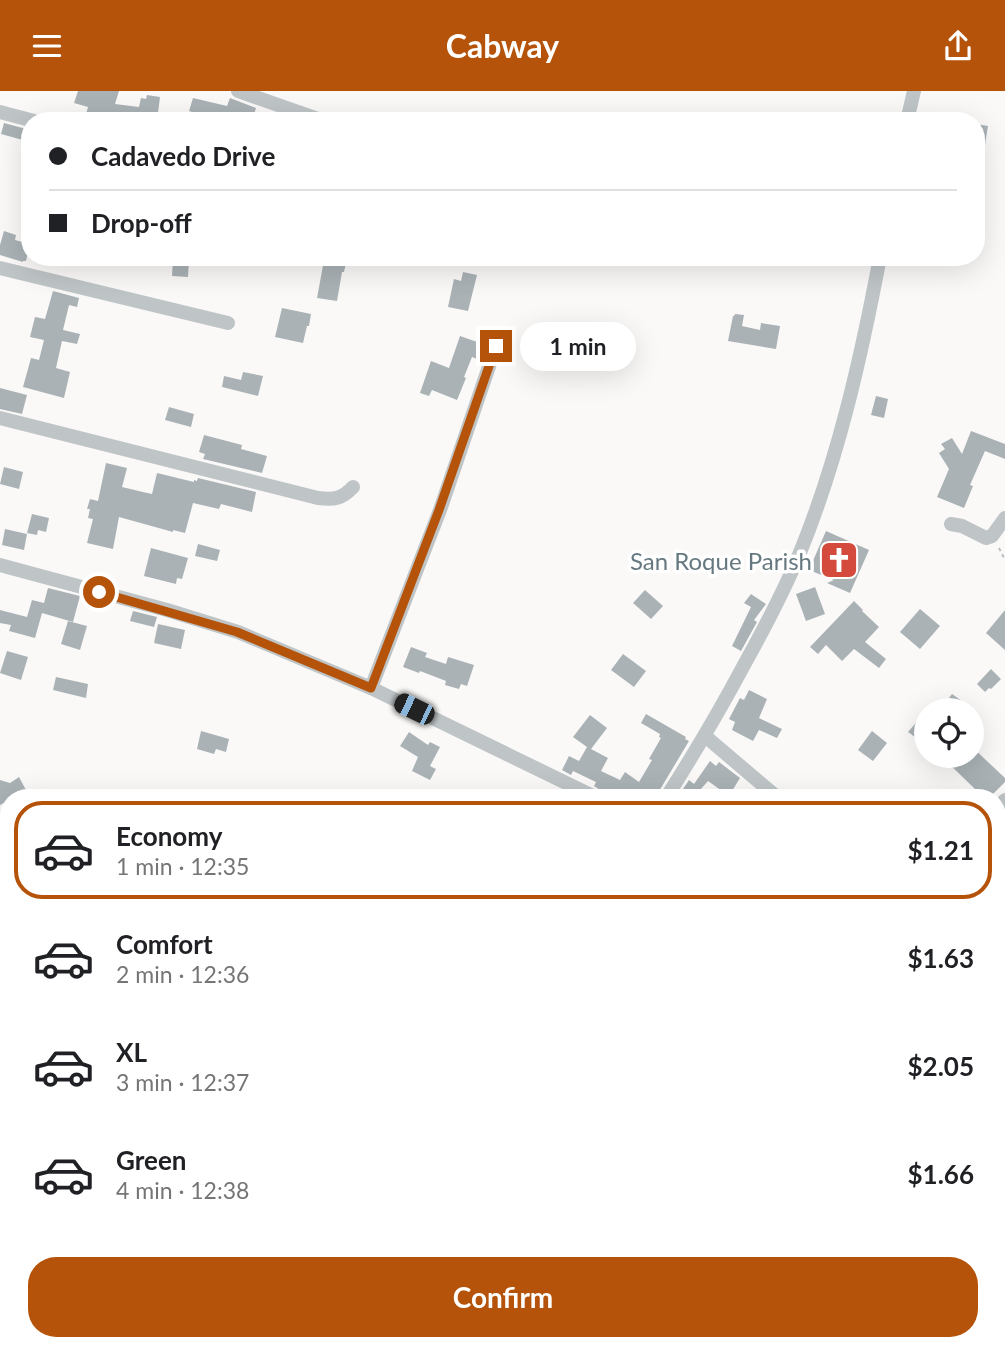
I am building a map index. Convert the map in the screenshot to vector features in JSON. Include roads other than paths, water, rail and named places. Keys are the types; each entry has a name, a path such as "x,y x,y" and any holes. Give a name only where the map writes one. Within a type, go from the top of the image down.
{"street":[{"path":"238,91 298,112"},
{"path":"909,112 914,91"},
{"path":"0,112 21,118"},
{"path":"672,789 705,736 781,597 821,497 844,420 878,266"},
{"path":"0,268 228,324"},
{"path":"371,688 439,510 496,346"},
{"path":"0,418 318,498 331,499 345,495 353,487"},
{"path":"951,524 962,526 986,538 992,536 1005,518"},
{"path":"0,565 167,610 237,632 371,688 579,789"},
{"path":"705,736 767,789"}],"place":[{"name":"San Roque Parish","path":"839,560"}]}
